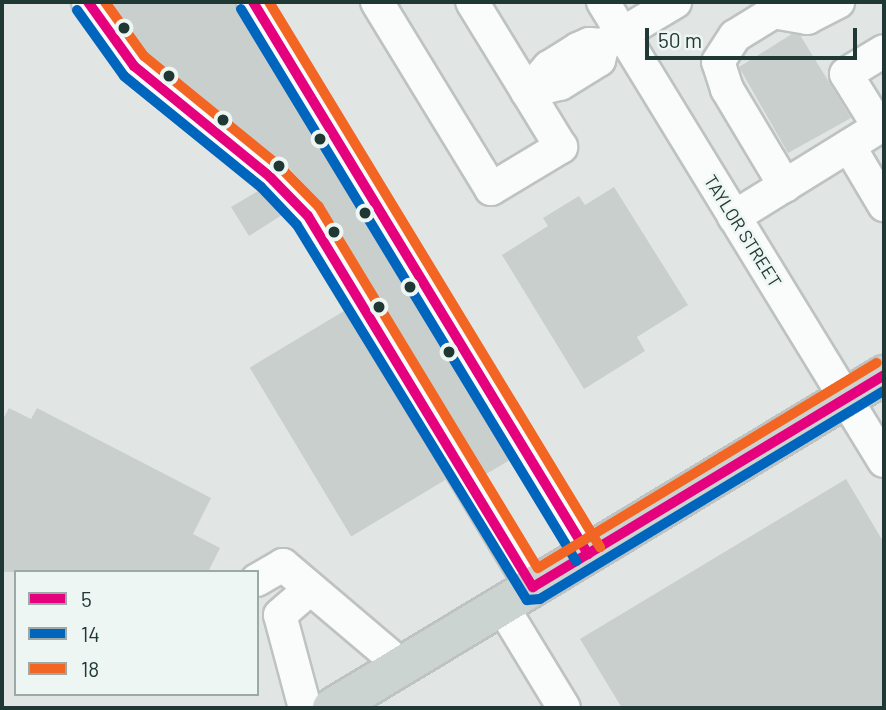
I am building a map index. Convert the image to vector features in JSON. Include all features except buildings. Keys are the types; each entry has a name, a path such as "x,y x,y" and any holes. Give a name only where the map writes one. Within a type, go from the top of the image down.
{"main road":[{"path":"332,708 884,375"}],"street":[{"path":"88,2 134,66 303,210 518,596 564,708"},
{"path":"253,2 587,554"},
{"path":"377,2 491,189 561,146 472,2"},
{"name":"TAYLOR STREET","path":"603,2 612,39 734,217 884,461"},
{"path":"527,92 549,67 578,49 612,39 674,2"},
{"path":"785,186 727,89 718,62 727,43 782,7 807,18 838,2"},
{"path":"734,217 882,126 846,74 884,51"},
{"path":"849,146 884,205"},
{"path":"259,578 283,565 402,666"},
{"path":"305,708 280,615 310,589"}],"transit line":[{"name":"5","path":"88,2 134,66 270,177 308,216 533,587 884,375"},
{"name":"18","path":"105,2 144,56 279,166 319,207 538,568 877,363"},
{"name":"5","path":"253,2 588,554"},
{"name":"18","path":"269,2 600,547"},
{"name":"14","path":"241,9 576,561"},
{"name":"14","path":"77,10 124,76 261,187 297,225 527,600 540,599 884,391"}]}
